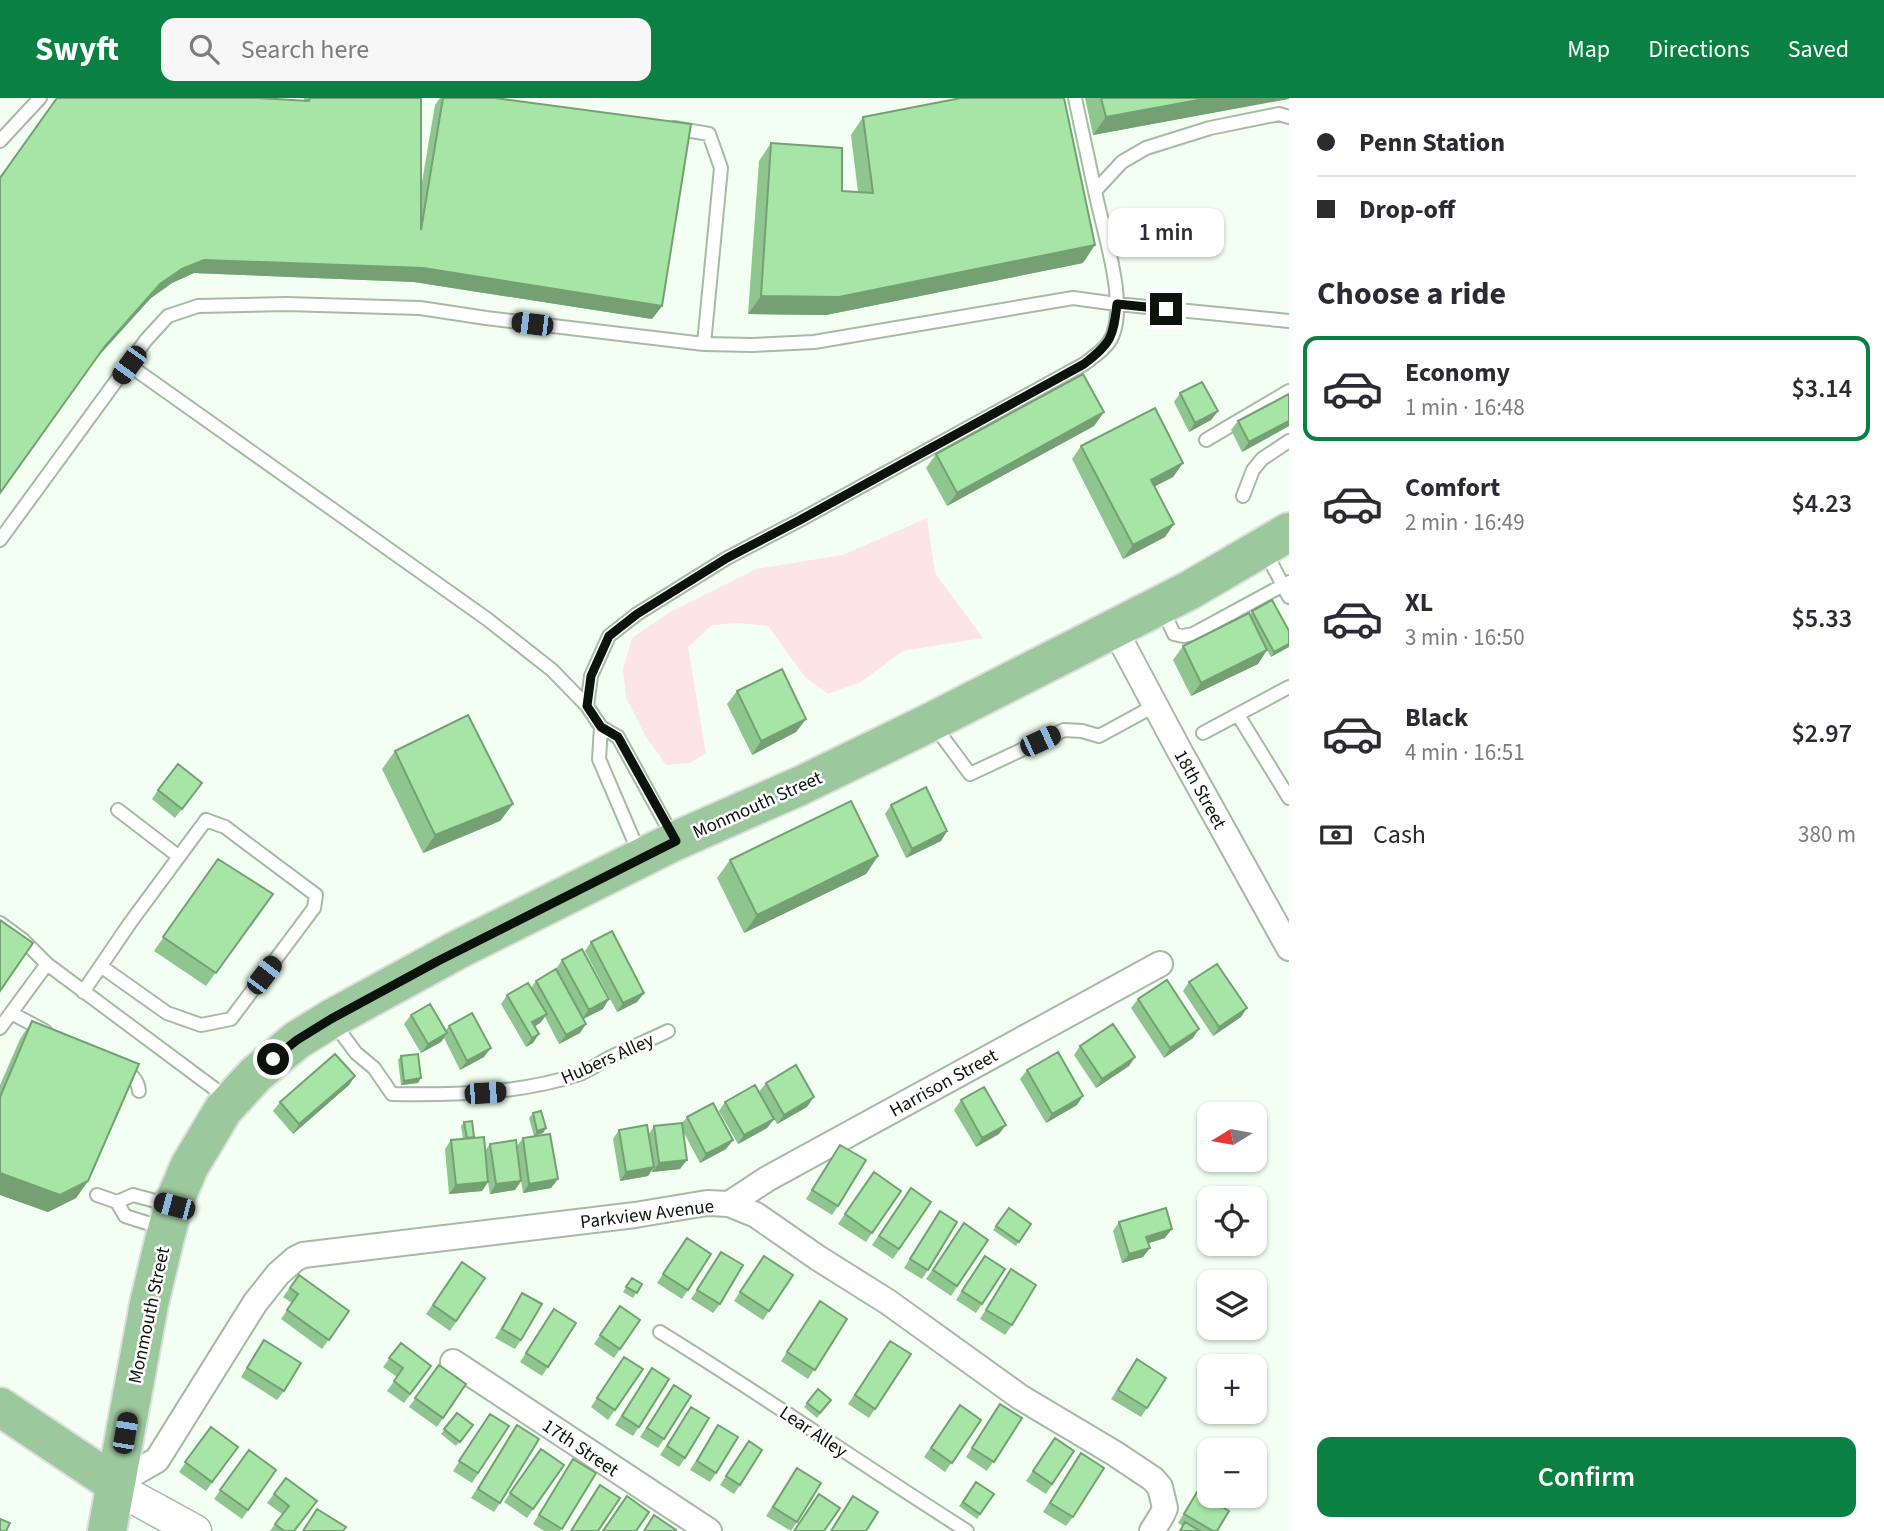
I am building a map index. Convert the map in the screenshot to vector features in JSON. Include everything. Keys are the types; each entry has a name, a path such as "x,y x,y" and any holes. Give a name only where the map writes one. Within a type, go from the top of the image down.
{"main road":[{"name":"Monmouth Street","path":"107,1531 149,1304 170,1218 189,1167 223,1110 255,1074 297,1040 331,1019 459,949 676,841 802,785 931,722 1190,590 1276,540"},
{"path":"554,903 599,905 783,813 802,785"},
{"path":"0,1407 115,1484"}],"street":[{"name":"18th Street","path":"1114,628 1289,948"},
{"name":"Harrison Street","path":"729,1204 767,1179 1160,964"},
{"name":"Parkview Avenue","path":"115,1484 157,1460 255,1303 278,1274 303,1255 635,1215 707,1203 729,1204 756,1215 888,1302 1020,1397 1153,1479 1160,1487 1165,1508 1152,1531"},
{"name":"17th Street","path":"453,1362 709,1531"},
{"path":"115,1484 120,1490 195,1531"}],"lane":[{"path":"0,141 40,98"},
{"path":"587,706 591,676 609,636 637,614 755,542 1084,364 1109,342 1114,329 1117,290 1075,98"},
{"path":"1095,191 1122,162 1146,148 1210,128 1279,114 1289,117"},
{"path":"656,126 709,134 720,168 704,344"},
{"path":"0,540 146,340 168,316 198,306 286,304 420,308 704,344 752,345 814,342 1073,298 1289,321"},
{"path":"129,365 487,619 552,670 587,706 601,727 618,737 676,841"},
{"path":"1206,440 1289,391"},
{"path":"1243,496 1253,470 1262,459 1289,441"},
{"path":"1161,605 1174,634 1184,636 1287,588 1276,540"},
{"path":"1203,733 1289,687"},
{"path":"931,722 970,774 1064,730 1100,736 1156,705"},
{"path":"1238,715 1289,798"},
{"path":"601,727 599,759 641,859"},
{"path":"118,810 178,856"},
{"path":"83,992 206,820 225,827 316,895 314,908 231,1020 201,1025 167,1013 102,967"},
{"path":"0,923 83,992 231,1101"},
{"path":"0,1028 47,964"},
{"path":"11,1013 53,1035"},
{"name":"Hubers Alley","path":"331,1019 392,1094 447,1095 504,1091 552,1082 589,1070 614,1055 667,1031"},
{"path":"111,1064 133,1076 139,1085 139,1091"},
{"path":"97,1195 117,1202 125,1216 170,1218"},
{"path":"117,1202 133,1195 170,1218"},
{"name":"Lear Alley","path":"660,1332 967,1531"}],"shaded area":[{"path":"927,518 935,573 983,638 903,651 861,682 828,694 805,677 768,626 739,623 712,625 688,647 706,753 690,763 666,765 646,737 626,697 623,669 632,638 672,611 756,569 843,555"}],"building":[{"path":"57,98 258,98 309,101 310,98 421,98 421,230 443,98 495,98 691,124 662,306 423,268 204,260 182,269 160,284 105,346 0,493 0,178"},
{"path":"961,98 1064,98 1095,245 839,297 761,296 771,143 842,148 842,191 873,193 863,117"},
{"path":"1101,98 1209,98 1106,117"},
{"path":"1083,374 1104,412 957,493 936,454"},
{"path":"1202,382 1218,411 1195,423 1180,393"},
{"path":"1289,394 1289,421 1249,442 1238,421"},
{"path":"1155,408 1183,463 1151,480 1174,524 1133,545 1081,446"},
{"path":"1272,600 1289,631 1289,644 1274,652 1252,611"},
{"path":"1249,613 1267,650 1201,683 1183,646"},
{"path":"782,669 806,719 761,741 737,691"},
{"path":"468,715 513,804 435,835 395,751"},
{"path":"178,764 202,783 182,809 158,790"},
{"path":"926,787 947,831 912,849 891,805"},
{"path":"851,801 878,856 757,915 730,860"},
{"path":"218,859 273,894 216,973 163,937"},
{"path":"0,920 33,943 0,991"},
{"path":"612,931 644,993 623,1003 591,942"},
{"path":"582,949 609,999 589,1010 562,960"},
{"path":"1217,964 1247,1008 1219,1027 1189,982"},
{"path":"556,969 586,1024 566,1035 536,981"},
{"path":"1167,980 1199,1029 1170,1048 1138,999"},
{"path":"528,983 547,1014 532,1022 539,1034 532,1038 507,995"},
{"path":"430,1004 447,1033 428,1044 411,1015"},
{"path":"472,1013 491,1048 467,1061 449,1026"},
{"path":"32,1021 139,1064 88,1181 60,1195 0,1173 0,1097"},
{"path":"1113,1024 1135,1057 1102,1079 1080,1046"},
{"path":"1058,1052 1083,1096 1052,1114 1027,1070"},
{"path":"335,1054 355,1076 299,1124 280,1102"},
{"path":"418,1054 421,1078 404,1081 401,1056"},
{"path":"796,1065 814,1097 784,1115 766,1083"},
{"path":"755,1085 774,1119 744,1135 725,1102"},
{"path":"984,1087 1006,1125 982,1138 961,1100"},
{"path":"713,1103 733,1140 706,1154 687,1117"},
{"path":"541,1111 546,1128 537,1131 533,1113"},
{"path":"472,1121 474,1137 467,1138 464,1122"},
{"path":"682,1123 687,1160 659,1163 654,1126"},
{"path":"647,1125 654,1167 626,1172 619,1130"},
{"path":"550,1134 558,1179 529,1184 523,1138"},
{"path":"484,1137 488,1182 456,1185 451,1140"},
{"path":"516,1140 521,1181 496,1184 490,1144"},
{"path":"840,1145 866,1160 838,1206 812,1190"},
{"path":"874,1172 901,1191 872,1233 845,1214"},
{"path":"911,1188 931,1202 899,1249 879,1236"},
{"path":"1009,1208 1031,1224 1019,1242 996,1226"},
{"path":"1166,1208 1172,1229 1146,1237 1150,1248 1129,1254 1119,1222"},
{"path":"940,1211 957,1222 928,1270 910,1259"},
{"path":"964,1223 988,1240 957,1286 933,1270"},
{"path":"687,1238 711,1254 688,1290 663,1274"},
{"path":"721,1252 743,1265 720,1304 697,1290"},
{"path":"764,1256 793,1275 769,1311 740,1292"},
{"path":"985,1256 1005,1269 982,1304 962,1291"},
{"path":"462,1262 485,1278 456,1321 433,1305"},
{"path":"1011,1269 1036,1285 1012,1325 986,1310"},
{"path":"299,1275 349,1311 329,1340 287,1310 298,1294 290,1288"},
{"path":"632,1278 642,1284 637,1293 626,1287"},
{"path":"522,1293 542,1304 521,1340 502,1329"},
{"path":"820,1301 847,1319 815,1370 787,1352"},
{"path":"620,1306 640,1320 620,1349 600,1335"},
{"path":"554,1309 576,1323 548,1367 526,1353"},
{"path":"264,1340 301,1363 284,1391 247,1368"},
{"path":"890,1341 911,1354 875,1409 855,1395"},
{"path":"401,1343 431,1366 410,1394 394,1381 403,1368 389,1358"},
{"path":"624,1357 643,1369 615,1410 597,1398"},
{"path":"1137,1359 1166,1378 1147,1408 1118,1390"},
{"path":"439,1365 466,1384 443,1418 415,1398"},
{"path":"652,1368 669,1379 639,1427 622,1416"},
{"path":"674,1385 691,1396 664,1439 647,1428"},
{"path":"818,1389 831,1400 820,1413 807,1403"},
{"path":"1000,1404 1022,1418 994,1462 972,1448"},
{"path":"960,1405 981,1420 952,1463 931,1448"},
{"path":"691,1407 709,1418 685,1458 667,1446"},
{"path":"457,1413 473,1425 460,1442 444,1429"},
{"path":"490,1414 509,1426 478,1473 459,1461"},
{"path":"517,1425 539,1439 500,1503 478,1489"},
{"path":"718,1425 738,1437 716,1473 697,1461"},
{"path":"211,1427 238,1447 212,1482 185,1462"},
{"path":"1055,1438 1074,1451 1052,1484 1033,1471"},
{"path":"749,1441 762,1450 740,1485 726,1476"},
{"path":"541,1449 564,1465 533,1509 510,1493"},
{"path":"249,1450 276,1470 248,1510 220,1490"},
{"path":"1081,1453 1104,1468 1073,1517 1050,1503"},
{"path":"573,1459 596,1473 562,1529 539,1515"},
{"path":"797,1468 821,1483 797,1522 773,1507"},
{"path":"286,1478 317,1501 294,1531 284,1531 275,1524 289,1506 274,1494"},
{"path":"976,1482 994,1494 980,1514 963,1502"},
{"path":"600,1485 620,1498 598,1531 571,1531"},
{"path":"1197,1492 1197,1508 1224,1508 1229,1511 1217,1531 1184,1514"},
{"path":"819,1494 840,1508 824,1531 794,1531"},
{"path":"627,1496 649,1512 636,1531 603,1531"},
{"path":"853,1496 878,1512 866,1531 831,1531"},
{"path":"317,1509 346,1527 343,1531 303,1531"},
{"path":"654,1515 676,1530 644,1531"},
{"path":"0,1519 10,1523 6,1531 0,1531"},
{"path":"1185,1522 1200,1531 1180,1531"}],"route":[{"path":"273,1059 331,1019 438,961 676,841 618,737 601,727 587,706 591,676 609,636 637,614 727,558 1084,364 1109,342 1114,329 1117,304 1166,309"}]}
